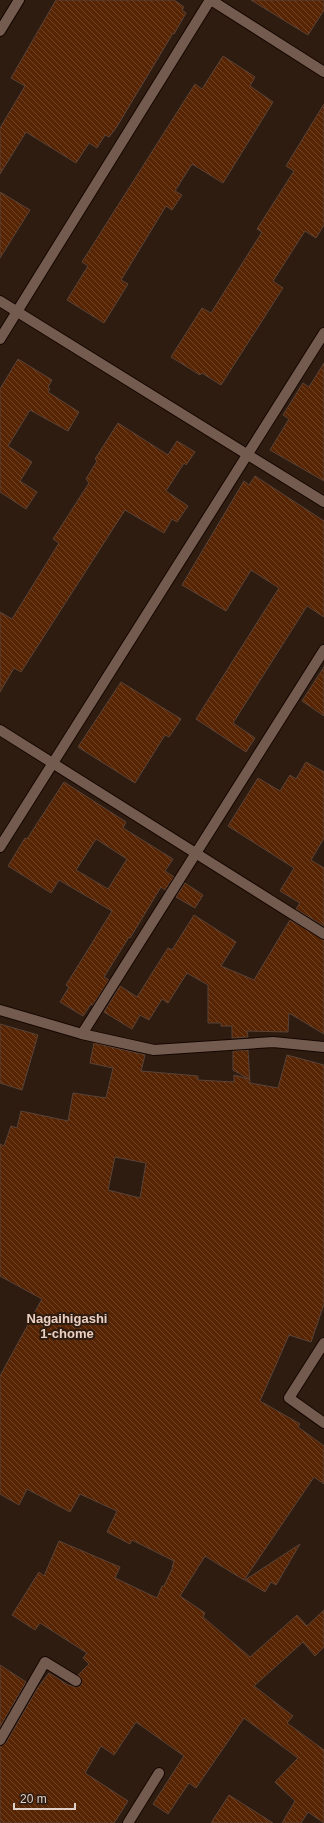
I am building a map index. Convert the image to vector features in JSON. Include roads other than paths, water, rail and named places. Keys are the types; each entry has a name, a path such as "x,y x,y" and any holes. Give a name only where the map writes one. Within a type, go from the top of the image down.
{"street":[{"path":"0,30 19,0"},
{"path":"0,339 211,0 324,72"},
{"path":"0,300 247,455 322,497"},
{"path":"0,847 324,333"},
{"path":"82,1034 324,650"},
{"path":"0,730 324,934"},
{"path":"0,1010 82,1034 154,1050 273,1042 324,1047"},
{"path":"324,1343 289,1398 324,1423"},
{"path":"0,1740 45,1662 76,1680"},
{"path":"128,1823 159,1773"}],"district":[{"name":"Nagaihigashi 1-chome","path":"67,1326"}]}
